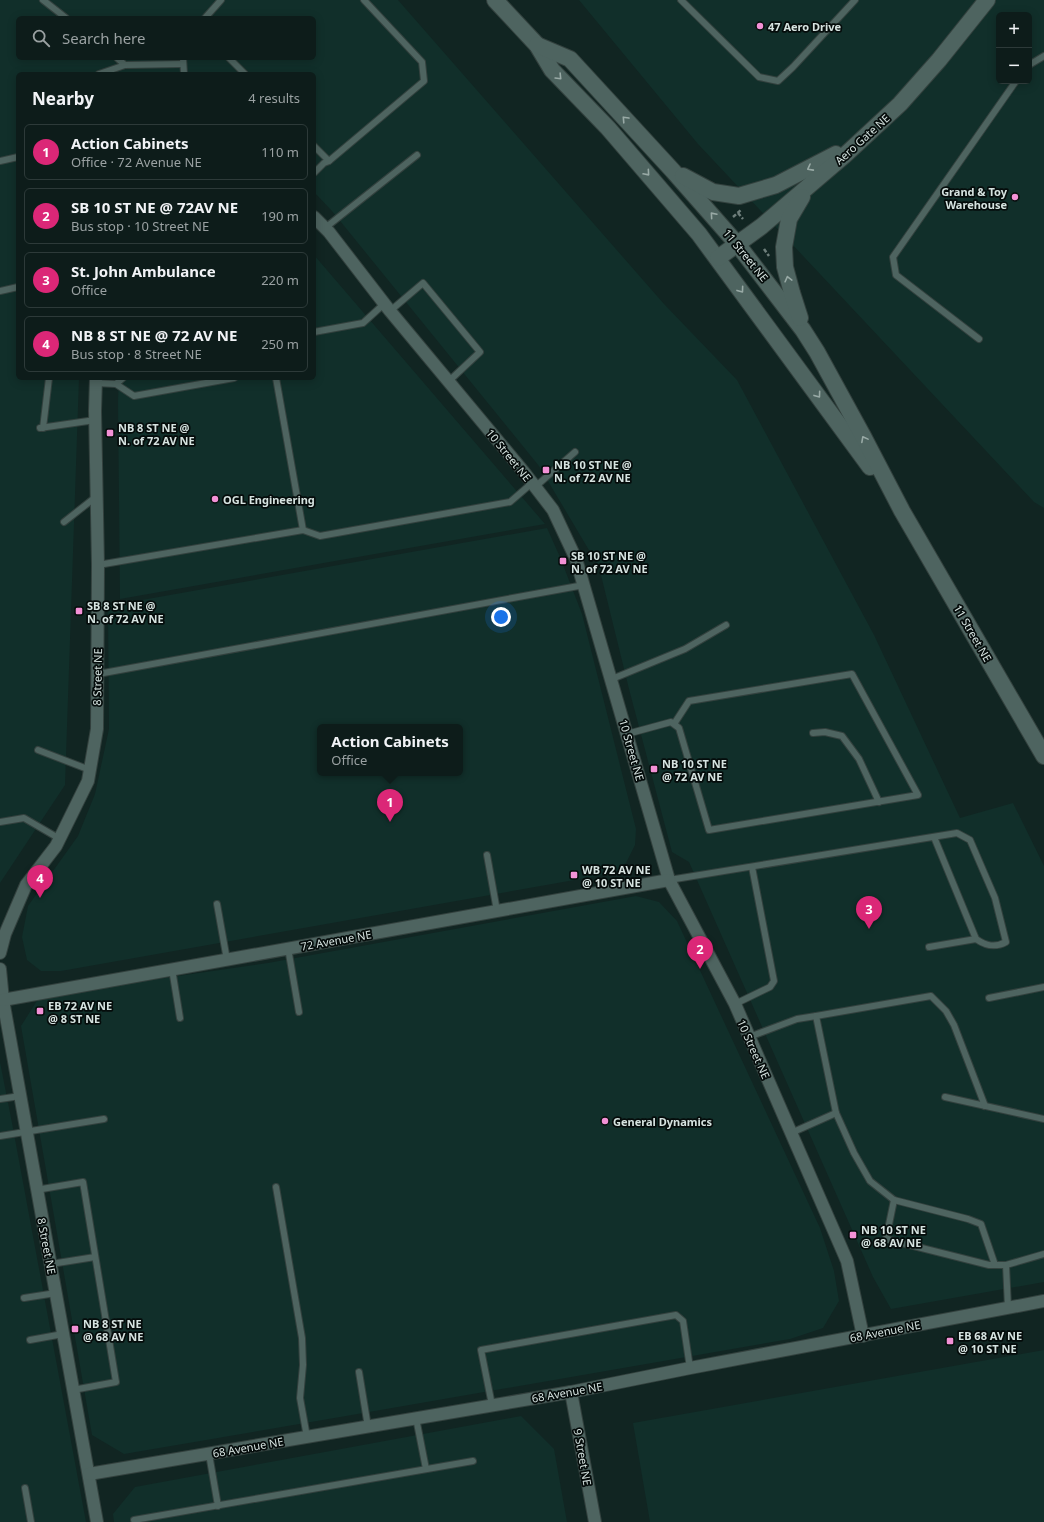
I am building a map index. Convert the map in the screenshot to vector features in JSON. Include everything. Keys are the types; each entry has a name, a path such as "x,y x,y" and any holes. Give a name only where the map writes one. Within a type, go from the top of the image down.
{"street":[{"name":"11 Street NE","path":"495,0 537,46 552,70 608,128 678,208 718,258 902,511"},
{"name":"Aero Gate NE","path":"718,258 738,245 809,185 900,104 939,60 987,0"},
{"name":"11 Street NE","path":"537,46 570,59 673,171 738,245 803,330 844,401 902,511 1044,756"},
{"path":"673,171 713,192 739,196 776,185 832,156 868,134"},
{"path":"803,330 785,266 784,247 789,219 809,185"},
{"name":"10 Street NE","path":"316,219 325,228 533,485 552,510 576,559 612,679 668,880 735,1004 847,1261 863,1336"},
{"name":"8 Street NE","path":"0,953 4,934 26,885 56,846 88,781 97,729 98,565 95,420 96,381"},
{"name":"72 Avenue NE","path":"2,1002 172,969 668,880"},
{"name":"8 Street NE","path":"0,969 2,1002 97,1522"},
{"name":"68 Avenue NE","path":"88,1474 571,1392 1044,1301"},
{"name":"9 Street NE","path":"571,1392 595,1522"}],"lane":[{"path":"43,0 63,16"},
{"path":"207,16 221,0"},
{"path":"316,171 424,81 422,62 364,0"},
{"path":"681,0 759,77 778,81 793,67 855,0"},
{"path":"1032,63 1044,56"},
{"path":"120,60 126,65"},
{"path":"232,60 243,72"},
{"path":"105,72 126,65 183,61 184,72"},
{"path":"979,339 896,275 893,257 1014,84"},
{"path":"316,148 329,161"},
{"path":"325,228 416,155"},
{"path":"0,161 16,157"},
{"path":"316,332 362,323 423,283 480,352 449,381"},
{"path":"0,291 16,287"},
{"path":"49,380 42,428 95,420"},
{"path":"116,384 121,380"},
{"path":"96,381 116,384 134,396 223,380"},
{"path":"276,380 303,530"},
{"path":"98,565 303,530 320,536 510,502 575,452"},
{"path":"64,522 97,496"},
{"path":"98,674 584,585"},
{"path":"612,679 685,649 726,625"},
{"path":"627,734 671,722 678,728 709,830 918,795 852,674 689,701 674,724"},
{"path":"814,733 825,732 842,736 858,759 879,802"},
{"path":"38,750 90,770"},
{"path":"0,822 24,818 60,839"},
{"path":"668,880 957,833 970,840 994,898 1006,942 999,946 984,945 976,939 934,837"},
{"path":"486,855 497,911"},
{"path":"735,1004 770,987 774,981 752,867"},
{"path":"217,904 227,960"},
{"path":"929,947 976,939"},
{"path":"288,948 298,1012"},
{"path":"172,969 180,1018"},
{"path":"989,998 1044,986"},
{"path":"749,1037 797,1018 931,996 946,1011 954,1025 985,1106"},
{"path":"816,1016 836,1113 854,1153 870,1181 894,1200 968,1219 981,1224 995,1265"},
{"path":"0,1099 20,1096"},
{"path":"945,1097 1044,1119"},
{"path":"791,1133 836,1113"},
{"path":"0,1136 104,1119"},
{"path":"36,1190 83,1182 116,1382 73,1390"},
{"path":"276,1187 302,1338 303,1365 300,1398 308,1437"},
{"path":"894,1200 886,1239 995,1265 1006,1265 1044,1254"},
{"path":"51,1264 95,1257"},
{"path":"1006,1265 1008,1307"},
{"path":"24,1298 56,1293"},
{"path":"492,1405 481,1350 676,1315 683,1321 690,1368"},
{"path":"30,1340 63,1334"},
{"path":"358,1372 368,1427"},
{"path":"416,1418 426,1469"},
{"path":"208,1454 218,1506"},
{"path":"134,1520 473,1461"},
{"path":"25,1488 31,1522"}],"path":[{"path":"738,213 743,219"},
{"path":"764,249 770,258"}],"shaded area":[{"path":"0,0 398,0 664,304 737,380 874,635 960,818 1013,803 1044,866 1044,1282 891,1309 873,1277 689,862 672,852 629,689 599,567 539,466 332,211 316,194 316,72 16,72 16,380 79,380 65,785 0,883"},
{"path":"579,0 1044,0 1044,508 1034,502 698,144"},
{"path":"316,257 545,524 120,599 119,380 316,380"},
{"path":"547,528 582,614 636,829 635,845 626,863 614,873 61,971 41,971 27,960 22,937 28,906 78,836 95,794 109,729 108,606"},
{"path":"636,896 659,902 677,921 820,1228 834,1271 839,1301 823,1328 790,1339 124,1454 92,1435 21,1026 40,996 268,963"},
{"path":"0,1062 12,1123 86,1522 0,1522"},
{"path":"1044,1350 1044,1522 650,1522 633,1423"},
{"path":"521,1416 554,1449 567,1522 114,1522 113,1514 135,1487"}],"place":[{"name":"47 Aero Drive","path":"760,26"},
{"name":"Grand & Toy Warehouse","path":"1015,197"},
{"name":"NB 8 ST NE @ N. of 72 AV NE","path":"110,433"},
{"name":"NB 10 ST NE @ N. of 72 AV NE","path":"546,470"},
{"name":"OGL Engineering","path":"215,499"},
{"name":"SB 10 ST NE @ N. of 72 AV NE","path":"563,561"},
{"name":"SB 8 ST NE @ N. of 72 AV NE","path":"79,611"},
{"name":"NB 10 ST NE @ 72 AV NE","path":"654,769"},
{"name":"Action Cabinets","path":"390,822"},
{"name":"WB 72 AV NE @ 10 ST NE","path":"574,875"},
{"name":"NB 8 ST NE @ 72 AV NE","path":"40,898"},
{"name":"St. John Ambulance","path":"869,929"},
{"name":"SB 10 ST NE @ 72AV NE","path":"700,969"},
{"name":"EB 72 AV NE @ 8 ST NE","path":"40,1011"},
{"name":"General Dynamics","path":"605,1121"},
{"name":"NB 10 ST NE @ 68 AV NE","path":"853,1235"},
{"name":"NB 8 ST NE @ 68 AV NE","path":"75,1329"},
{"name":"EB 68 AV NE @ 10 ST NE","path":"950,1341"}]}
